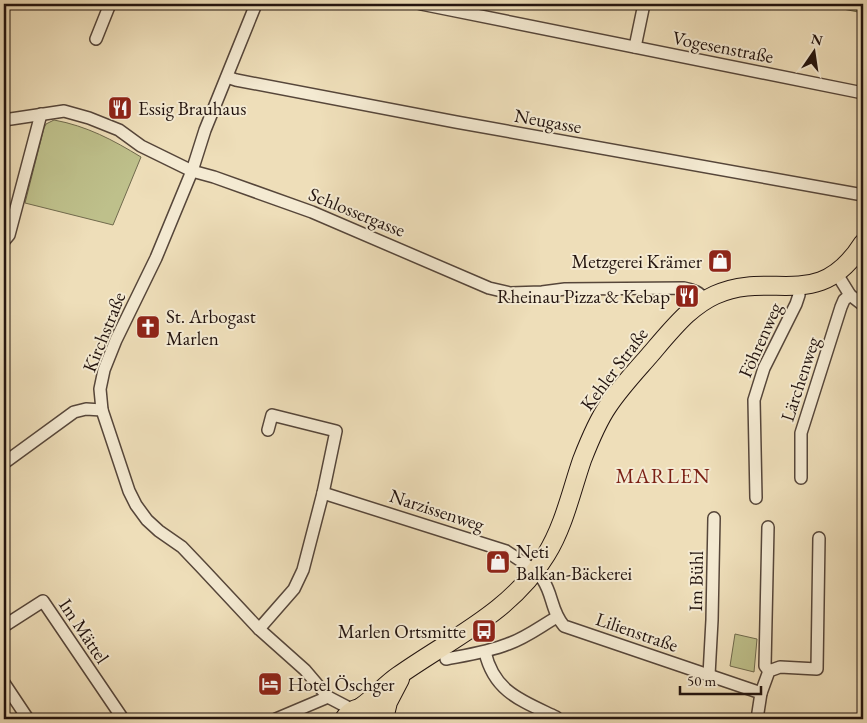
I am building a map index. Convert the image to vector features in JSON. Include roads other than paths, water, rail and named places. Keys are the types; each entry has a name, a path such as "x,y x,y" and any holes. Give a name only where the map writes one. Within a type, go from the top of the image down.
{"main road":[{"name":"Kehler Straße","path":"350,714 406,670 478,624 516,594 534,572 554,540 568,505 582,460 608,405 685,316 716,294 742,288 798,286 819,282 837,274 863,243"},
{"name":"Kehler Straße","path":"384,719 388,702 406,670"},
{"name":"Kehler Straße","path":"350,714 372,709 384,719"}],"street":[{"path":"96,39 110,4"},
{"name":"Kirchstraße","path":"256,4 205,130 192,171 156,258 116,340 104,370 100,389 102,410 129,491 147,520 182,547 259,629 305,670 329,698 350,714"},
{"name":"Vogesenstraße","path":"421,4 863,93"},
{"path":"635,47 644,4"},
{"name":"Neugasse","path":"227,77 456,122 863,195"},
{"name":"Schlossergasse","path":"4,120 64,111 89,118 118,130 141,146 192,171 312,212 489,288 510,293 565,289 684,288 700,293 705,300"},
{"path":"4,241 9,235 41,114"},
{"path":"837,274 850,295 863,305"},
{"name":"Föhrenweg","path":"756,498 754,400 764,368 796,304 799,295 798,286"},
{"name":"Lärchenweg","path":"801,478 801,433 841,307 844,300 850,295"},
{"path":"4,463 74,412 86,409 102,410"},
{"path":"259,629 294,589 303,570 323,493 336,431 272,415 268,430"},
{"name":"Narzissenweg","path":"323,493 506,551 534,572"},
{"name":"Im Bühl","path":"709,675 714,518"},
{"path":"768,527 765,666 769,671"},
{"path":"769,671 780,667 817,669 819,538"},
{"path":"446,659 485,652 518,640 557,617 543,581 534,572"},
{"name":"Im Mättel","path":"4,626 43,601 123,719"},
{"name":"Lilienstraße","path":"557,617 564,626 574,630 761,693"},
{"path":"485,652 488,665 495,679 518,698 556,718"},
{"path":"757,719 761,693 769,671"},
{"path":"4,683 28,719"},
{"path":"276,719 329,698"}],"place":[{"name":"Essig Brauhaus","path":"120,108"},
{"name":"Metzgerei Krämer","path":"720,261"},
{"name":"Rheinau Pizza & Kebap","path":"687,296"},
{"name":"St. Arbogast Marlen","path":"148,327"},
{"name":"Neti Balkan-Bäckerei","path":"498,562"},
{"name":"Marlen Ortsmitte","path":"484,631"},
{"name":"Hotel Öschger","path":"270,684"}],"district":[{"name":"MARLEN","path":"663,475"}]}
